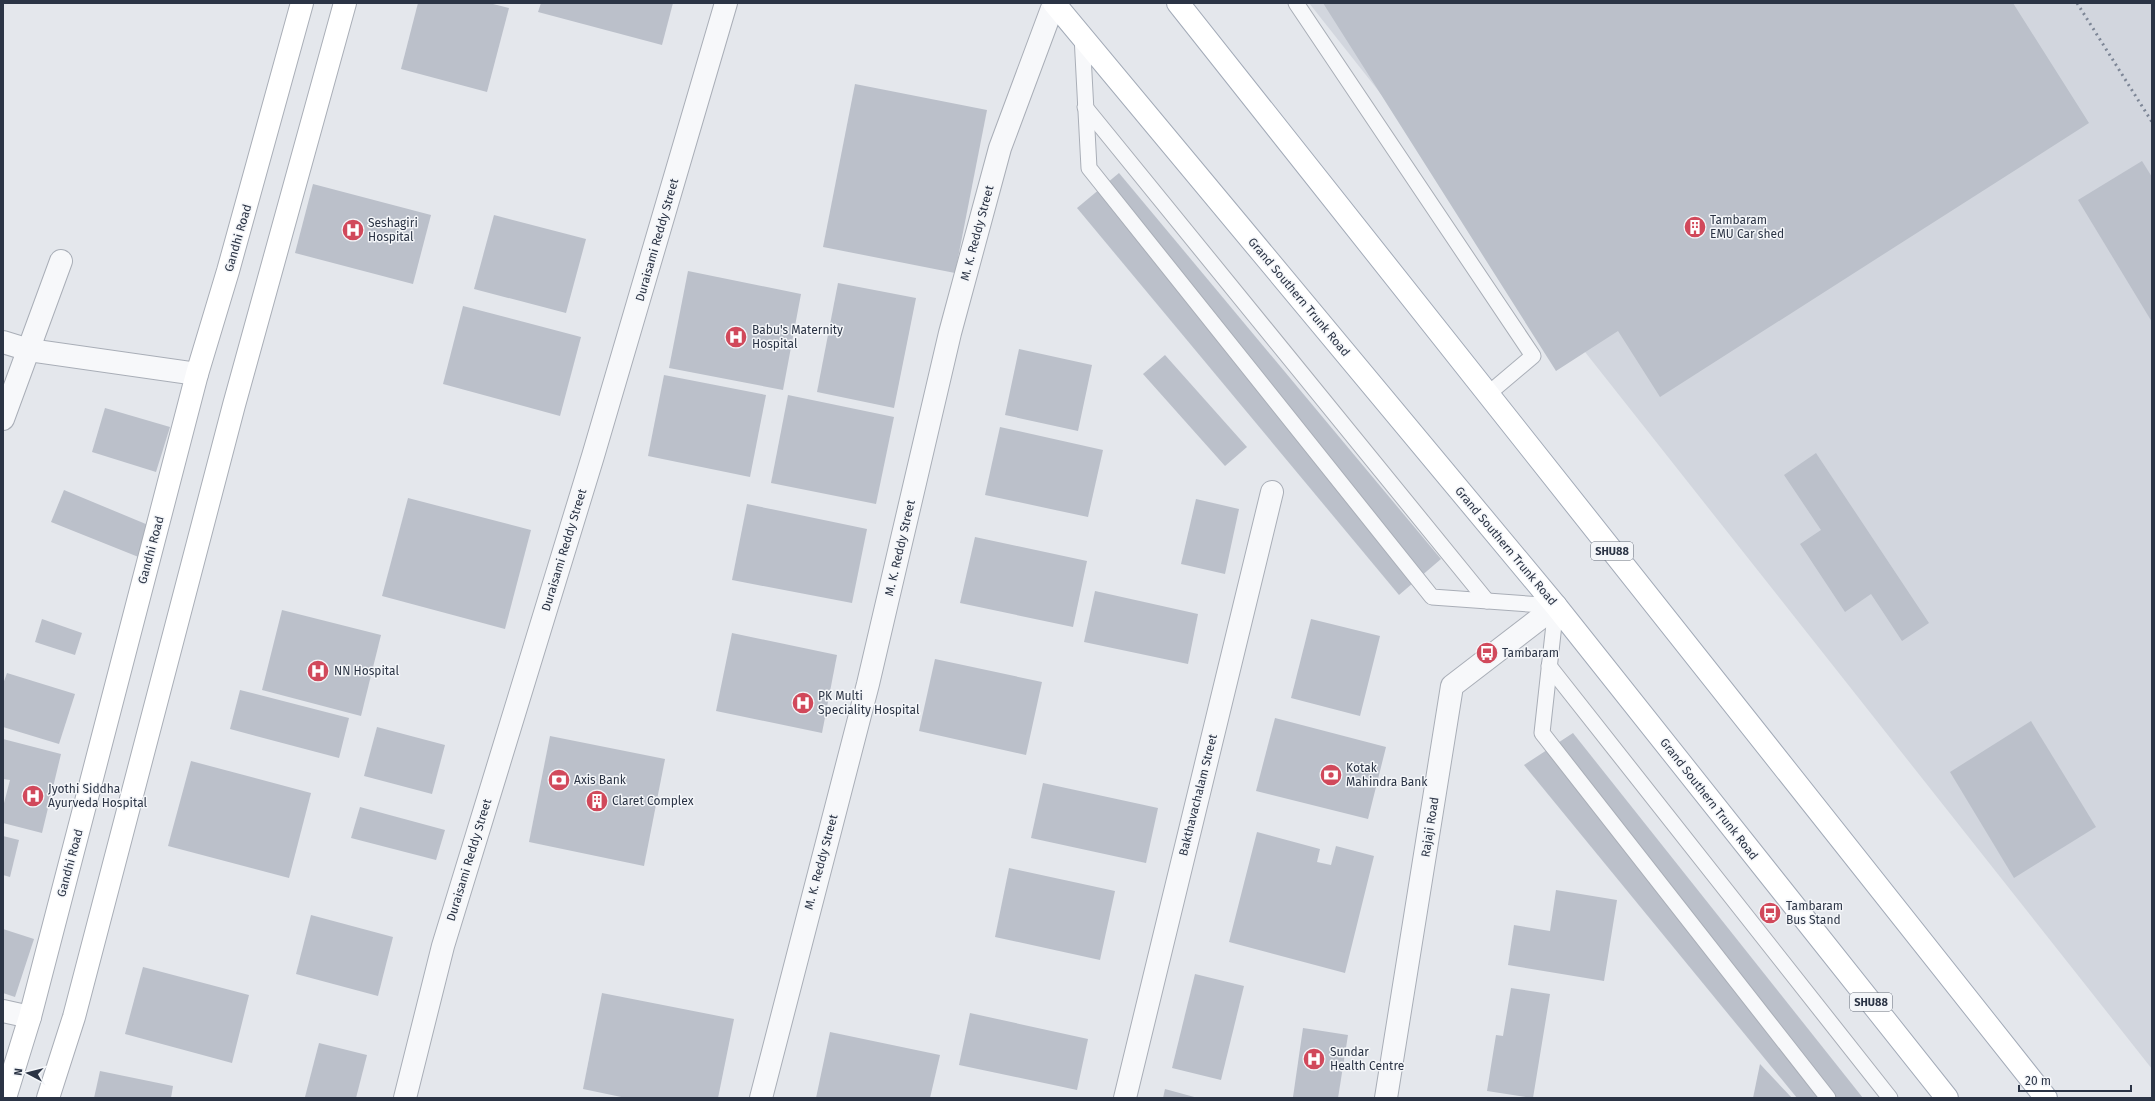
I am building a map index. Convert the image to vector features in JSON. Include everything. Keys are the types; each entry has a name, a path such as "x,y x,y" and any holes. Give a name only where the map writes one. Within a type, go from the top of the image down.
{"main road":[{"name":"Gandhi Road","path":"5,1098 30,1017 197,374 228,271 302,3"},
{"path":"48,1098 74,1017 234,405 345,3"},
{"name":"Grand Southern Trunk Road","path":"1054,3 1556,606 1947,1098"},
{"name":"SHU88","path":"1178,3 2046,1098"}],"street":[{"name":"Duraisami Reddy Street","path":"405,1098 443,946 593,456 726,3"},
{"name":"M. K. Reddy Street","path":"761,1098 868,684 959,302 1000,148 1054,3"},
{"path":"3,419 61,261"},
{"path":"3,342 29,350 197,374"},
{"name":"Bakthavachalam Street","path":"1125,1098 1272,492"},
{"name":"Rajaji Road","path":"1386,1098 1452,686 1556,606"},
{"path":"3,1012 30,1017"}],"lane":[{"path":"1296,3 1533,356 1488,394"},
{"path":"1082,36 1089,168 1432,597 1556,606 1542,733 1828,1098"},
{"path":"1085,107 1487,601"},
{"path":"1549,666 1890,1098"}],"shaded area":[{"path":"1309,3 2152,3 2152,1069"}],"building":[{"path":"418,3 489,3 509,8 487,92 401,69"},
{"path":"541,3 673,3 662,45 538,12"},
{"name":"Tambaram EMU Car shed","path":"1323,3 2013,3 2089,123 1660,397 1618,331 1556,371"},
{"path":"855,84 987,110 955,273 823,247"},
{"path":"2142,161 2152,177 2152,322 2078,200"},
{"path":"1119,173 1441,559 1399,595 1077,208"},
{"path":"313,184 431,215 413,284 295,253"},
{"path":"494,215 586,239 566,313 474,289"},
{"path":"688,271 801,294 783,390 669,368"},
{"path":"838,283 916,298 894,408 817,392"},
{"path":"463,306 581,337 560,416 443,384"},
{"path":"1019,349 1092,365 1078,431 1005,415"},
{"path":"1165,355 1247,447 1225,466 1143,374"},
{"path":"664,375 766,395 750,477 648,456"},
{"path":"788,395 894,417 876,504 771,483"},
{"path":"105,408 170,427 156,472 92,452"},
{"path":"1000,427 1103,450 1088,517 985,495"},
{"path":"1816,453 1929,623 1902,641 1871,594 1845,612 1800,544 1821,530 1784,475"},
{"path":"64,490 153,527 141,558 51,522"},
{"path":"408,498 531,530 505,629 382,596"},
{"path":"1196,499 1239,509 1225,574 1181,564"},
{"path":"747,504 867,529 852,603 732,580"},
{"path":"975,537 1087,561 1073,627 960,603"},
{"path":"1095,591 1198,614 1188,664 1084,642"},
{"path":"282,610 381,635 361,716 262,690"},
{"path":"42,619 82,633 75,655 35,642"},
{"path":"1311,619 1380,636 1360,716 1291,698"},
{"path":"732,633 837,655 822,733 716,711"},
{"path":"935,659 1042,682 1026,755 919,731"},
{"path":"7,673 75,694 59,744 3,727 3,684"},
{"path":"240,690 349,718 339,758 230,729"},
{"path":"1275,718 1386,747 1368,819 1256,791"},
{"path":"2031,721 2096,827 2014,878 1950,772"},
{"path":"377,727 445,745 432,794 364,776"},
{"path":"1573,733 1863,1098 1797,1098 1524,765"},
{"name":"Claret Complex","path":"550,736 665,759 644,866 529,842"},
{"path":"3,739 61,754 42,833 3,823 3,807 10,780 3,779"},
{"path":"191,761 311,793 289,878 168,846"},
{"path":"1043,783 1158,808 1146,863 1031,838"},
{"path":"360,807 445,830 436,860 351,838"},
{"path":"1257,832 1320,849 1317,862 1331,865 1336,846 1374,856 1345,973 1229,942"},
{"path":"3,836 19,840 10,877 3,875"},
{"path":"1009,868 1115,891 1100,960 995,937"},
{"path":"1556,890 1617,900 1604,981 1508,965 1514,925 1550,931"},
{"path":"311,915 393,937 378,996 296,974"},
{"path":"3,929 34,939 15,997 3,993"},
{"path":"143,967 249,995 232,1063 125,1034"},
{"path":"1195,974 1244,986 1221,1080 1172,1068"},
{"path":"1511,988 1550,994 1533,1098 1487,1091 1496,1035 1503,1036"},
{"path":"602,993 734,1019 718,1098 626,1098 583,1089"},
{"path":"970,1013 1088,1039 1077,1090 959,1065"},
{"path":"1303,1028 1348,1035 1338,1098 1293,1097"},
{"path":"830,1032 940,1055 930,1098 816,1098"},
{"path":"319,1043 367,1055 356,1098 305,1097"},
{"path":"1760,1064 1792,1098 1753,1098"},
{"path":"100,1071 173,1086 171,1098 94,1098"},
{"path":"1165,1089 1198,1098 1163,1098"}],"railway":[{"path":"2077,3 2152,122"}],"place":[{"name":"Tambaram EMU Car shed","path":"1695,227"},
{"name":"Seshagiri Hospital","path":"353,230"},
{"name":"Babu's Maternity Hospital","path":"736,337"},
{"name":"Tambaram","path":"1487,653"},
{"name":"NN Hospital","path":"318,671"},
{"name":"PK Multi Speciality Hospital","path":"803,703"},
{"name":"Kotak Mahindra Bank","path":"1331,775"},
{"name":"Axis Bank","path":"559,780"},
{"name":"Jyothi Siddha Ayurveda Hospital","path":"33,796"},
{"name":"Claret Complex","path":"597,801"},
{"name":"Tambaram Bus Stand","path":"1770,913"},
{"name":"Sundar Health Centre","path":"1314,1059"}]}
